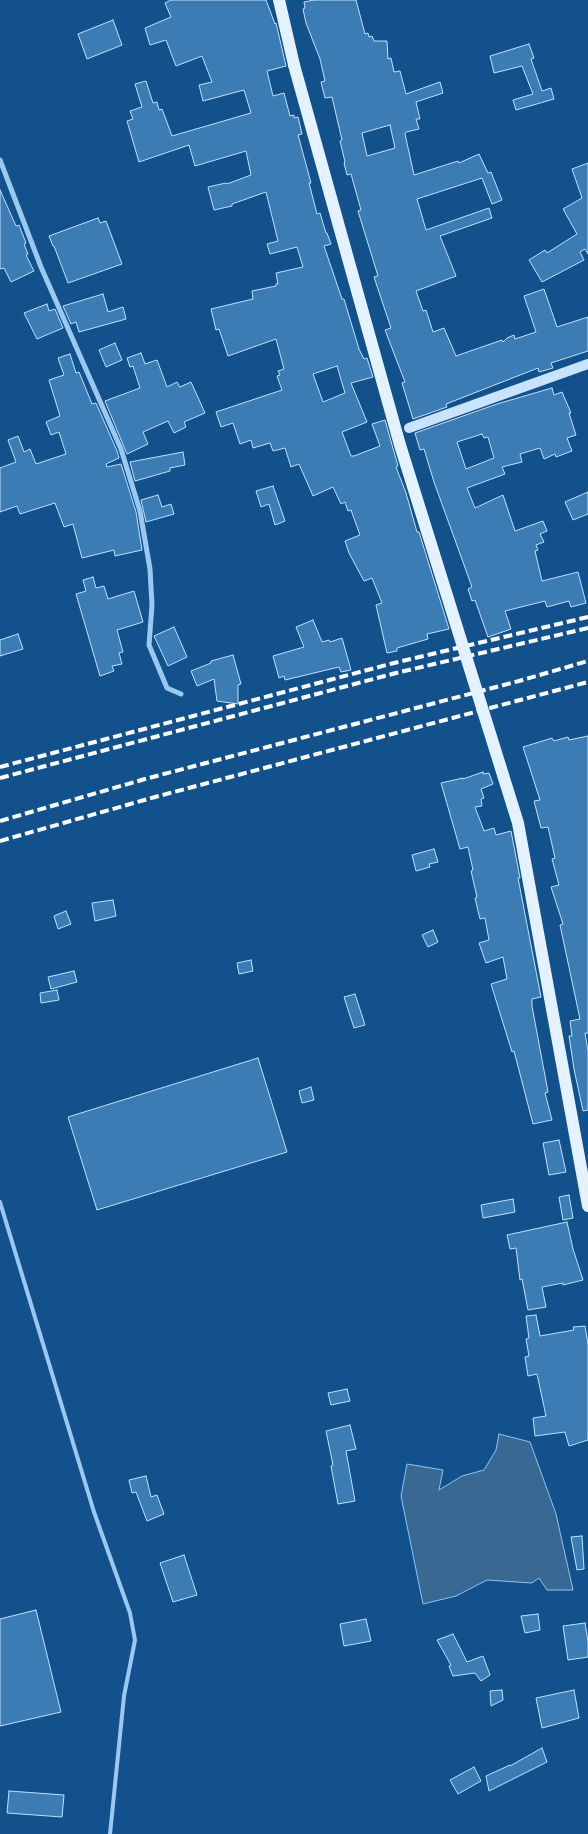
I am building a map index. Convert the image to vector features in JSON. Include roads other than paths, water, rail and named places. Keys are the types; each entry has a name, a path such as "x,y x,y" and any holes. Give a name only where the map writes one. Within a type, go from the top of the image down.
{"main road":[{"path":"279,0 294,65 400,445 518,823 588,1206"}],"street":[{"path":"0,160 41,267 122,449 142,517 150,569 152,605 149,644 168,688 181,694"},
{"path":"409,428 588,364"}],"lane":[{"path":"0,1202 94,1512 130,1613 135,1640 124,1696 110,1834"}],"water":[{"path":"499,1434 530,1442 556,1514 573,1590 547,1590 539,1578 532,1583 487,1580 456,1596 423,1604 401,1496 407,1464 443,1470 439,1490 462,1476 484,1470 496,1450"}],"railway":[{"path":"0,767 394,663 588,617"},
{"path":"0,778 396,673 588,628"},
{"path":"0,821 145,779 519,681 588,661"},
{"path":"0,841 155,797 588,682"}]}
